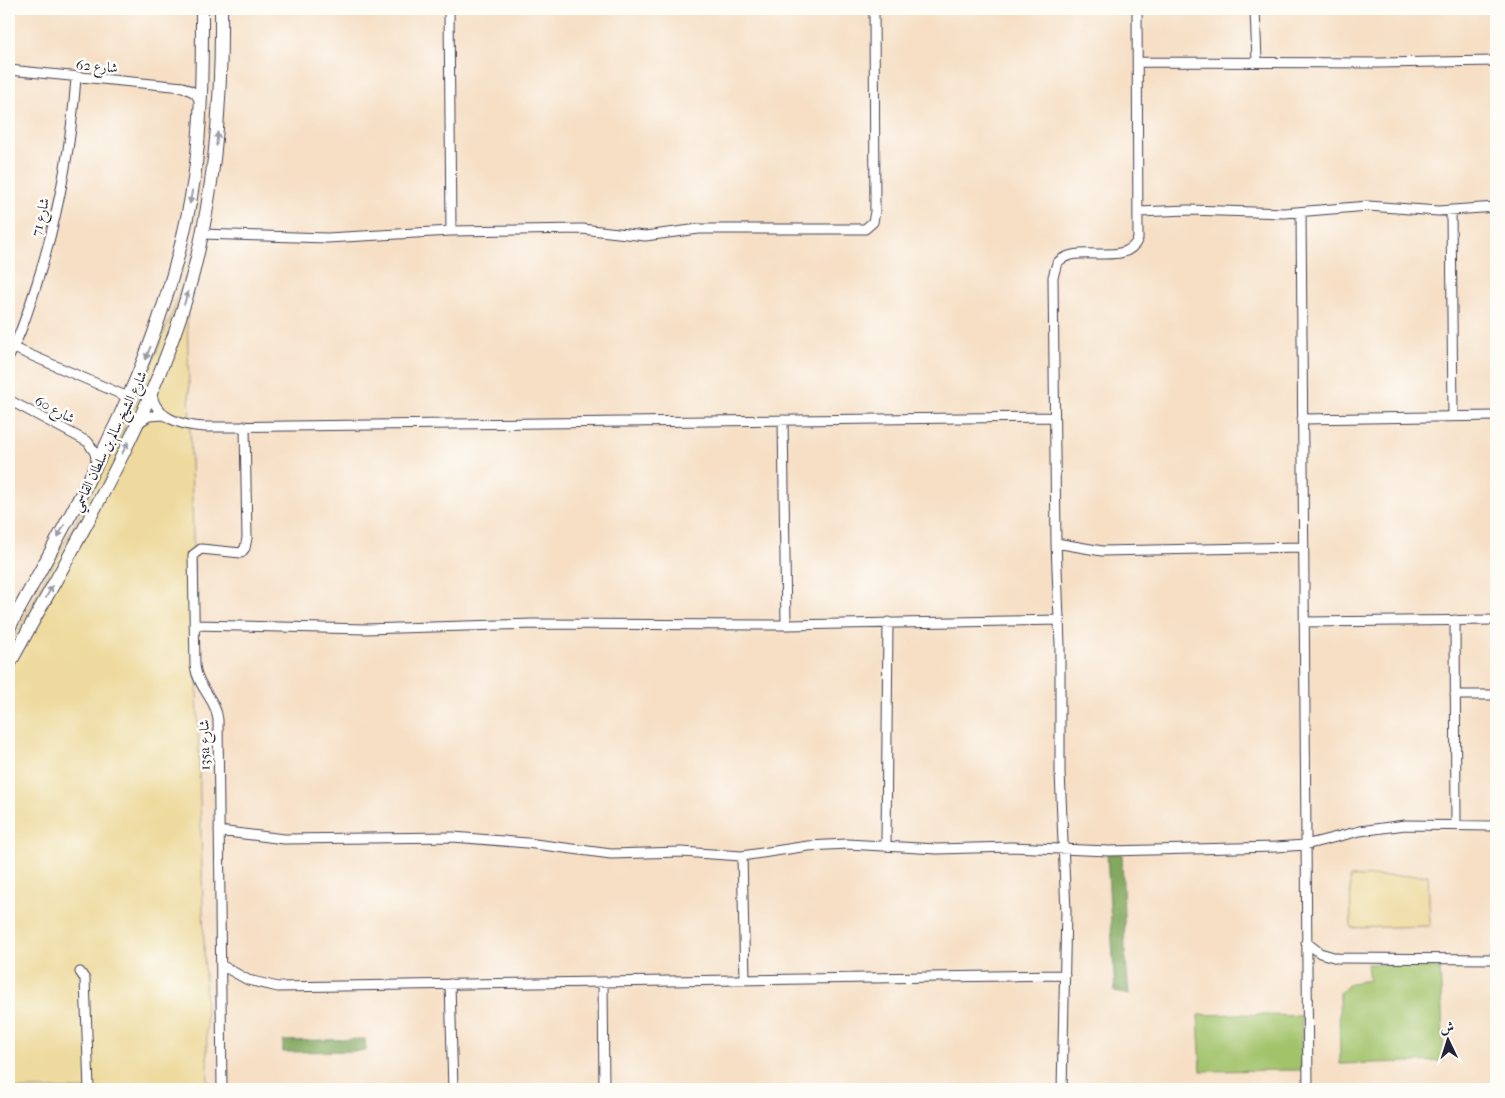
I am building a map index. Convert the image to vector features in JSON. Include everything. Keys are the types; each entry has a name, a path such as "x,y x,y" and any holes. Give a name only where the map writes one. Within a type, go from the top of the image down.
{"street":[{"name":"شارع الشيخ سالم بن سلطان القاسمي","path":"9,628 111,438 130,398 159,322 180,251 194,178 201,104 202,9"},
{"name":"شارع الشيخ سالم بن سلطان القاسمي","path":"9,666 138,423 152,392 186,298 202,234 218,127 221,9"},
{"path":"449,9 451,231"},
{"path":"202,234 327,238 451,231 582,229 645,236 700,229 864,229 873,222 875,212 874,9"},
{"path":"1062,1089 1066,975 1060,620 1053,417 1054,269 1057,263 1068,254 1120,253 1131,249 1138,238 1138,9"},
{"path":"1256,9 1257,61"},
{"path":"1138,62 1379,63 1496,61"},
{"name":"شارع 62","path":"9,70 184,87"},
{"path":"184,87 195,81 202,70"},
{"name":"شارع 71","path":"9,357 14,348 40,273 58,205 74,111 76,78"},
{"path":"184,87 195,93 201,104"},
{"path":"1138,212 1188,210 1301,212 1368,206 1451,211 1496,207"},
{"path":"1451,211 1453,416"},
{"path":"1301,212 1302,547 1308,1089"},
{"path":"14,348 130,398"},
{"path":"152,392 154,405 163,415"},
{"name":"شارع 60","path":"9,400 88,442"},
{"path":"138,423 149,416 163,415 191,426 1053,417"},
{"path":"1302,419 1496,416"},
{"path":"783,420 786,625"},
{"name":"135a شارع","path":"222,1089 218,720 214,702 204,690 196,675 193,554 200,549 241,553 245,548 247,538 245,426"},
{"path":"88,442 100,442 111,438"},
{"path":"88,442 95,453 97,466"},
{"path":"1056,543 1102,551 1302,547"},
{"path":"20,607 26,608 29,614 21,644"},
{"path":"194,625 365,629 656,623 786,625 888,622 992,623 1060,620"},
{"path":"1455,620 1456,825"},
{"path":"1304,622 1496,620"},
{"path":"886,846 888,622"},
{"path":"1455,695 1496,695"},
{"path":"219,832 291,839 453,837 527,843 611,854 681,852 742,856 827,844 1063,850 1258,848 1305,845 1379,828 1405,825 1496,826"},
{"path":"742,856 745,979"},
{"path":"1306,942 1320,953 1337,958 1496,959"},
{"path":"220,965 248,980 278,986 1066,975"},
{"path":"80,972 85,980 88,1089"},
{"path":"602,982 604,1089"},
{"path":"450,984 453,1089"}],"green space":[{"path":"1107,854 1122,854 1125,949 1129,995 1115,992"},
{"path":"1440,963 1444,1061 1340,1064 1339,993 1351,983 1369,980 1367,964"},
{"path":"1198,1015 1302,1016 1302,1070 1201,1071"},
{"path":"365,1039 366,1051 283,1052 283,1041"}],"sand":[{"path":"186,277 208,1089 9,1089 9,647 90,495 139,397"},
{"path":"1428,875 1430,926 1351,928 1350,877"}]}
